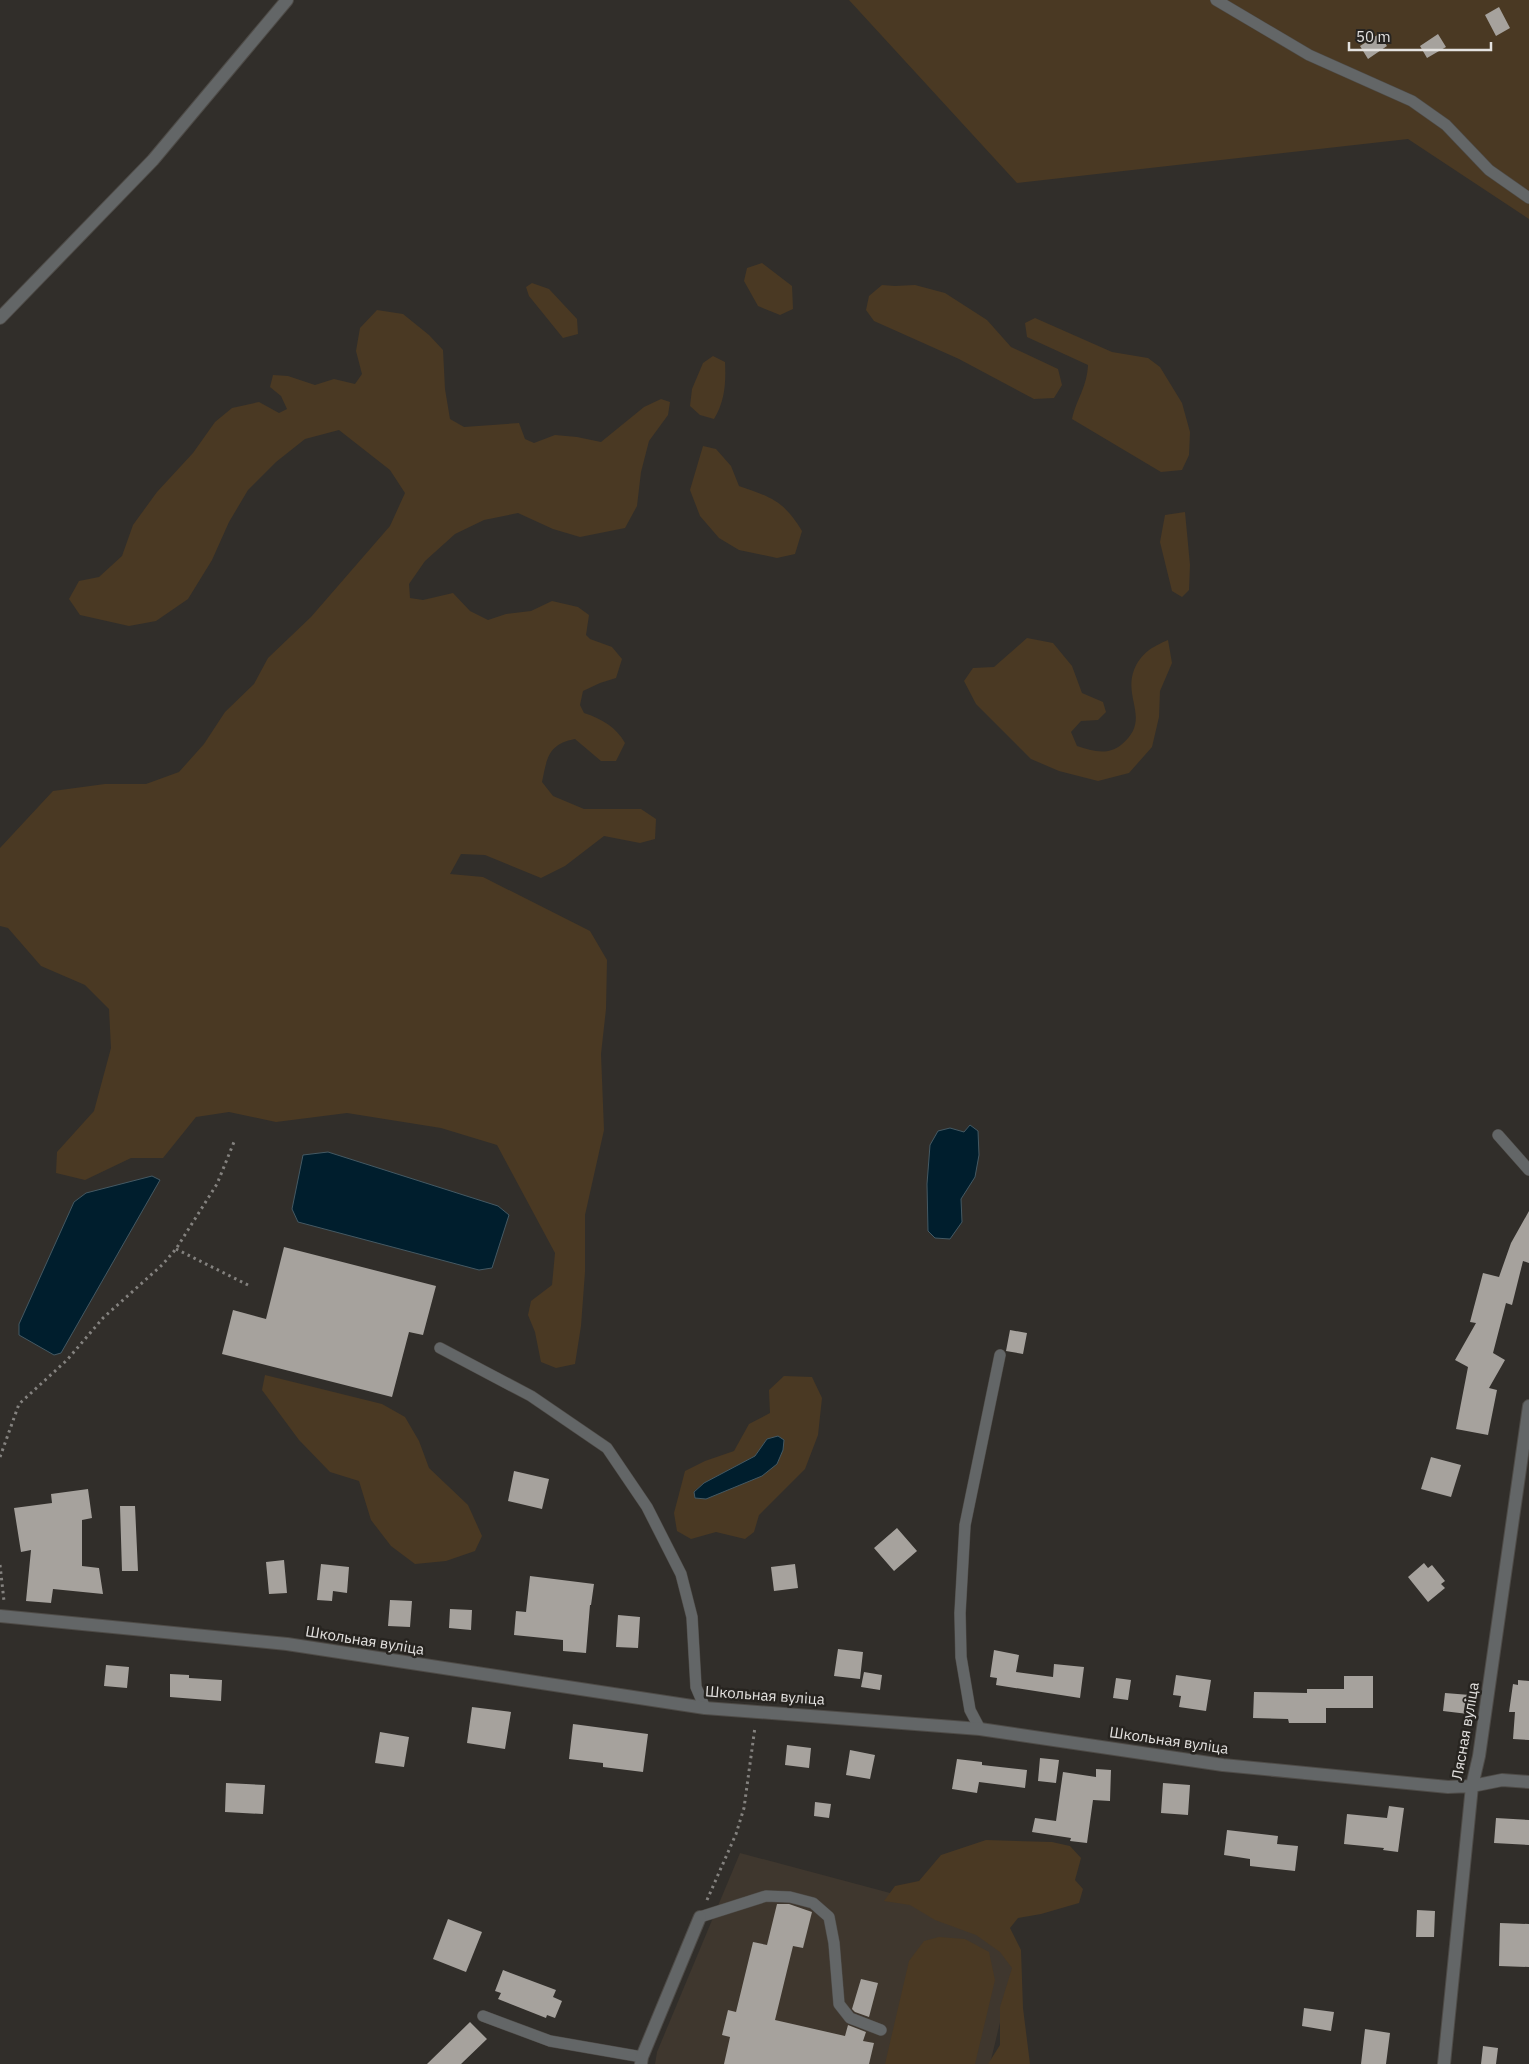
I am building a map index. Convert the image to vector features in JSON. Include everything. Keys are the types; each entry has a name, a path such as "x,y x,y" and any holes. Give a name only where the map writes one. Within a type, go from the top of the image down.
{"street":[{"path":"0,318 152,160 287,0"},
{"name":"Лясная вуліца","path":"1444,2064 1472,1786 1479,1756 1529,1406"},
{"name":"Школьная вуліца","path":"3,1617 287,1644 705,1708 980,1729 1223,1765 1448,1787 1472,1786 1502,1780 1529,1782"},
{"path":"641,2061 700,1917"}],"lane":[{"path":"1216,0 1309,55 1412,101 1446,125 1489,170 1528,196"},
{"path":"1498,1135 1529,1170"},
{"path":"440,1348 531,1396 607,1448 647,1507 681,1574 692,1617 696,1687 705,1708"},
{"path":"980,1729 970,1710 961,1657 960,1613 965,1525 1000,1355"},
{"path":"700,1917 766,1896 790,1897 812,1903 828,1917 834,1943 839,2004 850,2018 880,2030"},
{"path":"483,2016 550,2041 641,2061"}],"path":[{"path":"0,1458 19,1404 67,1360 103,1318 176,1250 217,1184 234,1142"},
{"path":"176,1250 250,1286"},
{"path":"0,1565 3,1617"},
{"path":"700,1917 736,1834 744,1808 757,1711"}],"shaded area":[{"path":"849,0 1529,0 1529,219 1408,139 1017,183"},
{"path":"762,263 792,286 793,309 780,315 758,306 744,281 747,268"},
{"path":"532,283 549,289 577,319 578,334 563,338 529,296 526,287"},
{"path":"882,285 915,285 945,293 987,320 1011,347 1058,369 1062,385 1054,398 1034,399 959,359 874,321 866,310 869,296"},
{"path":"377,310 403,314 429,335 443,350 445,389 450,419 464,427 519,423 525,439 534,443 555,435 601,442 644,407 661,399 670,402 668,415 649,441 641,472 637,506 625,528 580,537 553,529 518,513 484,520 455,534 425,561 409,584 410,598 423,600 453,593 470,611 488,620 506,614 531,611 552,601 578,607 589,615 586,635 590,639 612,647 622,659 616,678 583,691 580,705 584,713 603,721 613,728 625,743 616,761 601,761 575,739 559,744 550,753 542,782 553,796 584,809 641,809 656,819 655,839 640,843 604,836 565,866 541,878 485,855 461,854 450,874 483,877 590,931 607,960 606,1009 601,1054 604,1130 585,1215 585,1272 581,1326 575,1364 556,1368 541,1362 535,1332 528,1315 531,1301 552,1285 555,1253 497,1145 441,1128 347,1113 276,1122 229,1112 196,1117 163,1158 131,1158 85,1180 56,1173 57,1152 94,1111 111,1048 109,1009 85,985 41,966 8,928 0,926 0,848 53,791 105,784 146,784 179,772 204,744 225,712 254,684 268,658 311,617 390,526 405,493 390,470 339,430 305,439 276,462 248,490 229,522 212,560 188,599 156,621 129,626 80,615 69,599 79,581 99,577 122,556 133,525 157,492 193,453 215,422 232,408 259,402 279,413 287,409 281,396 270,387 273,375 288,376 315,385 334,379 355,384 362,374 356,351 360,328"},
{"path":"1035,318 1112,352 1148,358 1160,367 1182,403 1190,432 1189,455 1182,470 1161,472 1072,419 1086,380 1088,365 1027,337 1025,323"},
{"path":"713,356 725,362 723,399 714,419 700,415 690,406 692,389 703,363"},
{"path":"703,446 716,449 731,466 739,486 776,501 789,513 802,531 795,554 777,558 739,550 719,538 700,516 690,490"},
{"path":"1185,512 1190,565 1189,590 1182,597 1172,591 1160,542 1165,515"},
{"path":"1027,638 1053,643 1072,666 1082,693 1103,702 1106,712 1098,720 1081,721 1071,732 1077,746 1099,751 1116,748 1130,736 1135,727 1136,718 1132,690 1134,670 1140,659 1148,651 1168,640 1172,663 1160,691 1159,717 1152,747 1129,773 1098,781 1059,771 1031,759 976,704 964,681 973,668 994,667"},
{"path":"265,1375 382,1404 405,1417 419,1441 429,1468 468,1505 482,1536 475,1551 446,1561 415,1564 391,1546 371,1520 359,1481 330,1472 299,1440 262,1390"},
{"path":"784,1376 812,1377 822,1398 818,1435 805,1469 759,1515 754,1532 745,1539 716,1532 691,1539 677,1531 674,1513 685,1471 705,1461 734,1451 749,1424 770,1413 769,1390","holes":["767,1439 762,1476 694,1491 704,1483 755,1456"]},
{"path":"986,1840 1052,1842 1070,1846 1081,1858 1075,1880 1083,1889 1079,1903 1041,1914 1018,1918 1010,1928 1021,1950 1023,2008 1030,2064 988,2064 1000,2045 1000,2007 1012,1968 1000,1952 976,1935 935,1920 910,1905 884,1901 895,1886 919,1881 941,1855"},
{"path":"740,1853 935,1905 1017,1952 990,2064 655,2064 657,2052"},
{"path":"939,1937 965,1939 989,1952 995,1980 975,2064 885,2064 909,1961 924,1941"}],"water":[{"path":"970,1125 978,1131 979,1155 975,1177 961,1199 962,1222 950,1239 935,1238 928,1231 927,1184 930,1145 938,1131 950,1128 964,1132"},
{"path":"328,1152 498,1206 509,1215 492,1268 479,1270 298,1222 292,1209 303,1155"},
{"path":"152,1176 160,1180 61,1353 54,1355 19,1335 19,1324 74,1202 86,1193"},
{"path":"778,1436 784,1440 783,1450 777,1464 762,1476 706,1499 695,1498 694,1492 704,1483 755,1456 767,1439"}],"building":[{"path":"1499,7 1510,28 1496,36 1485,15"},
{"path":"1379,34 1387,46 1368,59 1360,46"},
{"path":"1438,34 1446,47 1427,58 1420,46"},
{"path":"1529,1211 1529,1263 1523,1261 1512,1305 1506,1303 1493,1353 1505,1360 1489,1388 1497,1390 1488,1435 1456,1429 1468,1367 1455,1360 1476,1323 1470,1322 1483,1273 1499,1277 1511,1243"},
{"path":"284,1247 436,1286 423,1335 409,1332 392,1397 222,1354 233,1310 266,1319"},
{"path":"1010,1330 1027,1333 1023,1354 1006,1351"},
{"path":"1431,1457 1461,1465 1451,1497 1421,1489"},
{"path":"514,1471 549,1479 542,1509 508,1501"},
{"path":"88,1489 92,1518 82,1520 82,1566 99,1568 103,1594 53,1589 51,1603 26,1601 31,1550 21,1552 14,1508 52,1503 51,1494"},
{"path":"120,1506 135,1506 138,1571 122,1571"},
{"path":"897,1528 917,1551 894,1571 874,1548"},
{"path":"284,1560 287,1593 269,1594 266,1562"},
{"path":"1424,1563 1428,1568 1432,1565 1445,1581 1441,1584 1445,1588 1428,1602 1408,1577"},
{"path":"321,1564 349,1567 347,1593 333,1591 332,1601 317,1600"},
{"path":"795,1564 798,1588 774,1591 771,1567"},
{"path":"530,1576 594,1584 590,1605 586,1653 563,1651 563,1640 514,1635 516,1611 526,1612"},
{"path":"390,1600 412,1601 410,1627 388,1626"},
{"path":"450,1609 472,1610 471,1630 449,1628"},
{"path":"618,1615 640,1617 638,1648 616,1647"},
{"path":"838,1649 863,1652 860,1679 834,1676"},
{"path":"994,1650 1019,1655 1016,1672 1053,1677 1054,1664 1084,1667 1080,1698 996,1685 997,1678 990,1677"},
{"path":"106,1665 129,1667 127,1688 104,1686"},
{"path":"864,1672 882,1675 880,1690 861,1687"},
{"path":"170,1674 189,1675 189,1678 222,1680 221,1701 170,1697"},
{"path":"1176,1675 1211,1680 1206,1711 1179,1707 1181,1696 1173,1695"},
{"path":"1344,1676 1373,1676 1373,1708 1326,1708 1326,1723 1289,1723 1288,1719 1253,1718 1254,1692 1307,1693 1307,1689 1344,1689"},
{"path":"1116,1678 1131,1680 1128,1700 1113,1698"},
{"path":"1518,1680 1529,1681 1529,1740 1513,1739 1515,1712 1509,1712 1513,1684 1518,1685"},
{"path":"1445,1693 1470,1695 1468,1714 1443,1711"},
{"path":"472,1707 511,1712 505,1749 467,1743"},
{"path":"573,1724 648,1734 643,1772 603,1767 603,1763 569,1759"},
{"path":"380,1732 409,1737 404,1767 375,1763"},
{"path":"787,1745 811,1748 809,1768 785,1765"},
{"path":"850,1750 875,1755 870,1779 846,1775"},
{"path":"1040,1758 1059,1760 1056,1783 1038,1781"},
{"path":"957,1759 982,1762 982,1765 1027,1770 1025,1788 979,1782 977,1793 952,1789"},
{"path":"1096,1769 1111,1770 1110,1801 1093,1800 1087,1843 1070,1841 1071,1838 1032,1832 1035,1818 1056,1821 1063,1772 1096,1777"},
{"path":"226,1783 265,1785 263,1814 225,1812"},
{"path":"1163,1783 1190,1785 1188,1815 1161,1813"},
{"path":"815,1802 831,1804 829,1818 814,1816"},
{"path":"1389,1806 1404,1808 1398,1852 1383,1850 1384,1848 1344,1844 1347,1814 1387,1818"},
{"path":"1496,1818 1529,1820 1529,1845 1494,1843"},
{"path":"1227,1830 1278,1836 1277,1844 1298,1846 1295,1871 1250,1866 1250,1859 1224,1855"},
{"path":"777,1904 789,1904 812,1912 803,1948 793,1946 775,2020 845,2036 848,2025 866,2032 863,2041 874,2043 869,2064 724,2064 730,2037 722,2035 728,2010 736,2012 753,1942 767,1945"},
{"path":"1417,1910 1435,1911 1434,1937 1416,1937"},
{"path":"448,1919 482,1932 466,1972 433,1959"},
{"path":"1500,1923 1529,1924 1529,1967 1499,1966"},
{"path":"503,1970 556,1990 553,1997 562,2001 555,2018 547,2015 546,2018 498,1999 501,1993 495,1991"},
{"path":"861,1979 878,1983 869,2017 852,2009"},
{"path":"1304,2008 1334,2012 1331,2031 1302,2026"},
{"path":"470,2022 487,2039 461,2064 427,2064"},
{"path":"1365,2029 1390,2033 1386,2064 1361,2064"},
{"path":"1483,2046 1498,2048 1496,2064 1481,2064"}]}
